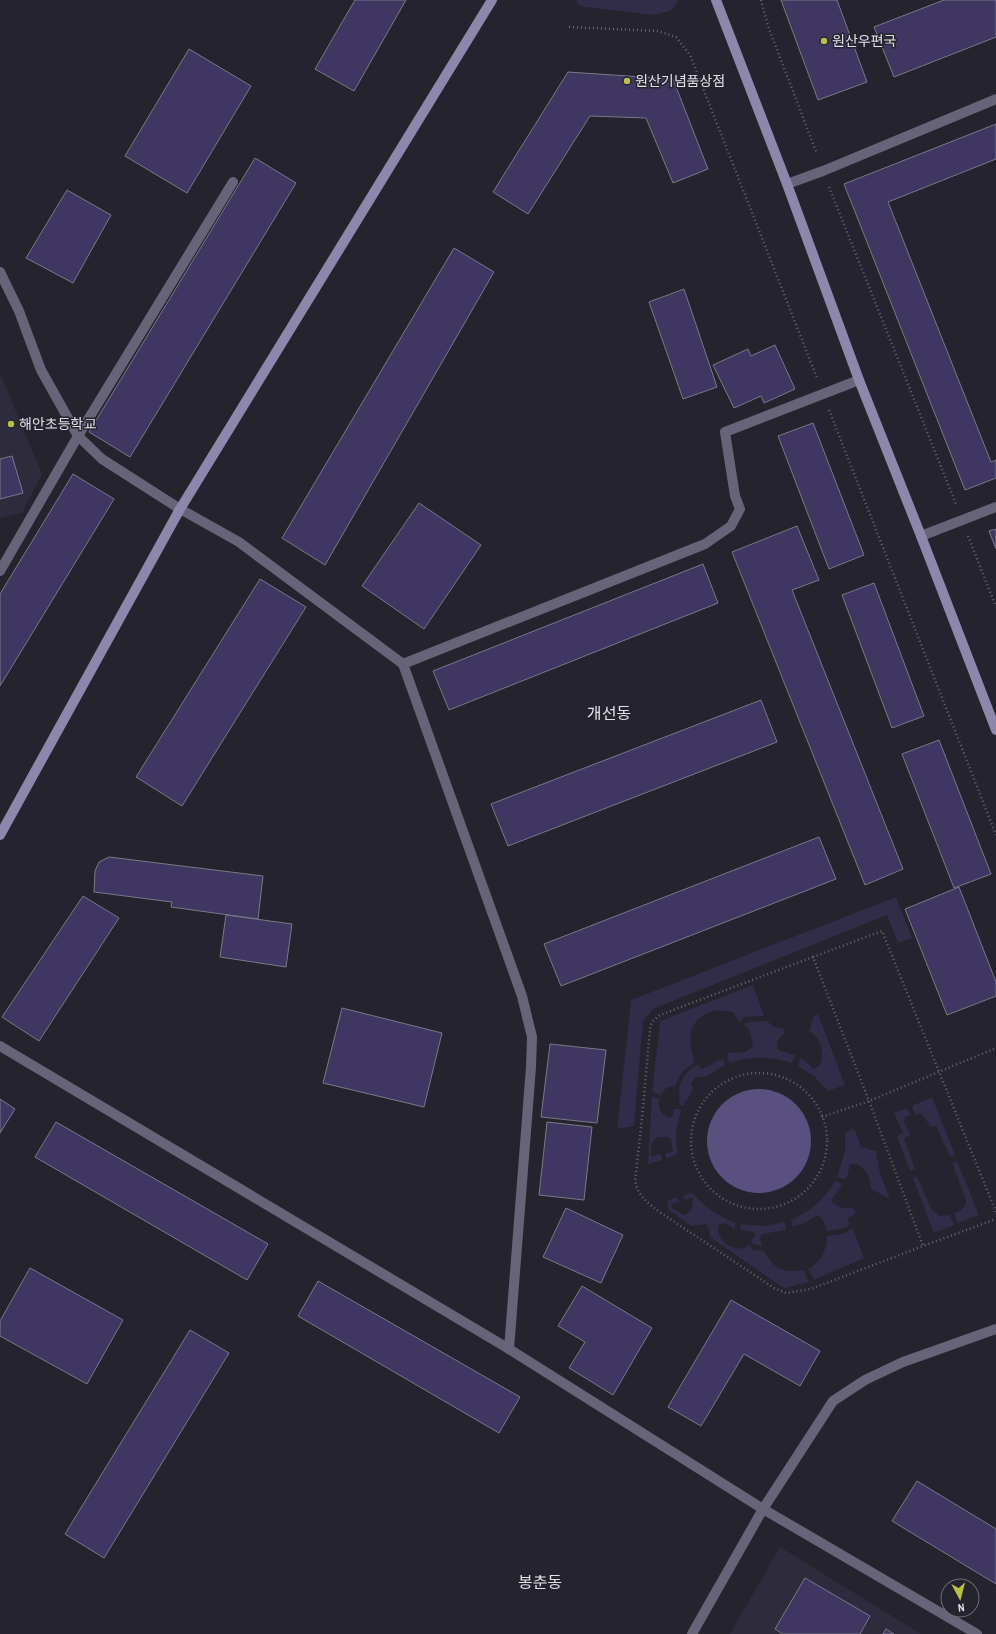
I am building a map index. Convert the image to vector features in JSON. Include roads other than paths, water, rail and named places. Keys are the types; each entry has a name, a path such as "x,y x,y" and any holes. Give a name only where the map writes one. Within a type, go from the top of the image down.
{"main road":[{"path":"0,835 180,509 492,0"},
{"path":"716,0 787,184 859,380 996,730"}],"street":[{"path":"787,184 823,171 996,99"},
{"path":"0,571 78,436 233,182"},
{"path":"0,272 20,310 41,370 78,436 102,459 180,509 239,542 403,664 522,996 532,1037 531,1067 509,1349"},
{"path":"403,664 705,544 731,526 740,509 735,496 725,432 859,380"},
{"path":"921,536 996,507"},
{"path":"0,1046 509,1349 763,1509 977,1634"},
{"path":"692,1634 763,1509 833,1401 865,1380 903,1362 996,1329"}],"place":[{"name":"원산우편국","path":"824,41"},
{"name":"원산기념품상점","path":"627,81"},
{"name":"해안초등학교","path":"11,424"}],"district":[{"name":"개선동","path":"609,713"},
{"name":"봉춘동","path":"540,1582"}]}
